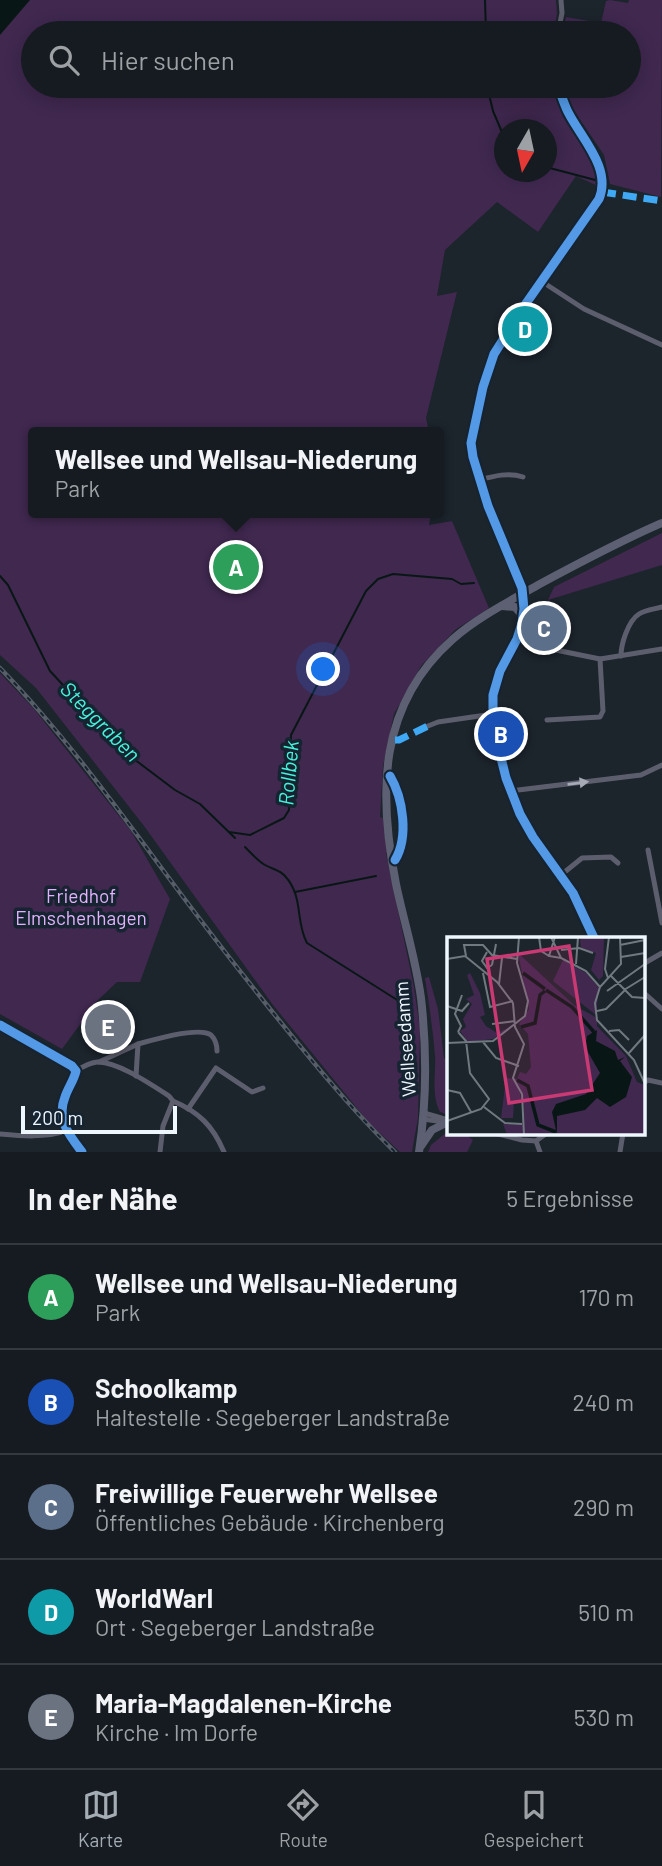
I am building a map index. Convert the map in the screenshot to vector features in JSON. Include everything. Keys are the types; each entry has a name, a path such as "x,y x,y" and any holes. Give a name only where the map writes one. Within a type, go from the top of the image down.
{"main road":[{"name":"Wellseedamm","path":"419,1151 426,1083 422,1007 387,829 387,760 398,718 419,676 453,638 501,606 621,541 662,523"},
{"path":"501,606 515,607 523,616"},
{"path":"419,1151 432,1130 447,1122"}],"street":[{"path":"560,21 561,0"},
{"path":"562,98 600,167 603,178 602,192 600,199 500,344 489,366 471,443 488,506 523,594 523,616 517,639 495,683 493,695 498,746 510,791 533,837 573,893 593,937"},
{"path":"541,281 584,309 662,345"},
{"path":"480,480 505,474 523,477"},
{"path":"621,656 621,649 635,618 642,612 662,607"},
{"path":"517,639 537,646 600,659 662,650"},
{"path":"547,720 600,717 603,711 600,659"},
{"path":"428,726 438,722 493,714"},
{"path":"510,791 641,775 662,765"},
{"path":"648,850 662,923"},
{"path":"561,875 582,858 611,857 618,863"},
{"path":"644,964 660,956"},
{"path":"644,993 662,1009"},
{"path":"0,1025 74,1068 99,1062 138,1044 181,1034 211,1035 217,1044 217,1051"},
{"path":"136,1076 138,1044"},
{"path":"99,1062 136,1076 206,1121 224,1152"},
{"path":"74,1068 62,1106 62,1118 66,1131 82,1152"},
{"path":"188,1109 216,1068 252,1092 263,1088"},
{"path":"644,1082 648,1080 662,1083"},
{"path":"160,1152 163,1126 173,1101"},
{"path":"424,1116 447,1121"},
{"path":"0,1134 55,1135 66,1131"},
{"path":"498,1134 537,1141 546,1134"},
{"path":"620,1152 623,1134"},
{"path":"537,1141 540,1152"}],"green space":[{"path":"0,0 556,0 556,21 21,21 21,98 557,98 562,112 597,156 602,188 576,176 538,232 497,202 445,250 437,296 457,292 426,418 428,427 28,427 28,518 430,518 429,525 452,521 489,608 455,630 421,666 394,714 383,766 380,817 383,818 389,851 386,853 420,1029 418,1118 412,1152 400,1152 369,1123 273,1005 144,826 36,688 0,655"},
{"path":"629,0 662,0 661,197 610,184 604,155 568,102 567,98 641,98 641,21 601,21 606,1 628,3"},
{"path":"566,17 589,21 565,21"},
{"path":"662,533 662,565 548,600 554,587"},
{"name":"Friedhof Elmschenhagen","path":"0,673 34,709 131,831 170,899 140,982 117,982 98,1000 62,1049 0,1014"},
{"path":"429,977 438,1009 444,1058 447,1060 447,1115 440,1112 436,1099 434,1046 425,978"},
{"path":"447,1132 447,1134 465,1134 473,1140 467,1152 428,1152 431,1145"}],"shaded area":[{"path":"0,0 30,0 0,35"}],"waterway":[{"path":"485,0 486,21"},
{"path":"490,98 496,119"},
{"path":"557,170 599,181"},
{"name":"Rollbek","path":"229,832 250,835 284,818 289,810 291,735 366,591 378,579 393,574 452,579 461,584 474,583"},
{"name":"Steggraben","path":"0,576 8,585 50,671 126,753 175,790 200,804 235,838"},
{"name":"Steggraben","path":"245,847 262,863 283,874 291,884 307,943 402,1003"},
{"path":"295,892 376,876"}],"railway":[{"path":"0,668 83,764 297,1042 344,1098 395,1152"}],"marked path":[{"path":"602,192 662,201"},
{"path":"395,740 428,726"}],"cycle path":[{"path":"563,98 598,165 602,187 599,199 494,354 483,387 471,443 488,506 522,588 524,609 517,639 500,671 493,695 498,746 506,778 520,814 573,893 594,937"},
{"path":"390,776 395,785 403,818 402,840 395,860"},
{"path":"0,1025 72,1066 76,1071 62,1112 69,1133 82,1152"}],"place":[{"name":"WorldWarI","path":"525,329"},
{"name":"Wellsee und Wellsau-Niederung","path":"236,567"},
{"name":"Freiwillige Feuerwehr Wellsee","path":"544,628"},
{"name":"Schoolkamp","path":"501,734"},
{"name":"Maria-Magdalenen-Kirche","path":"108,1027"}]}
